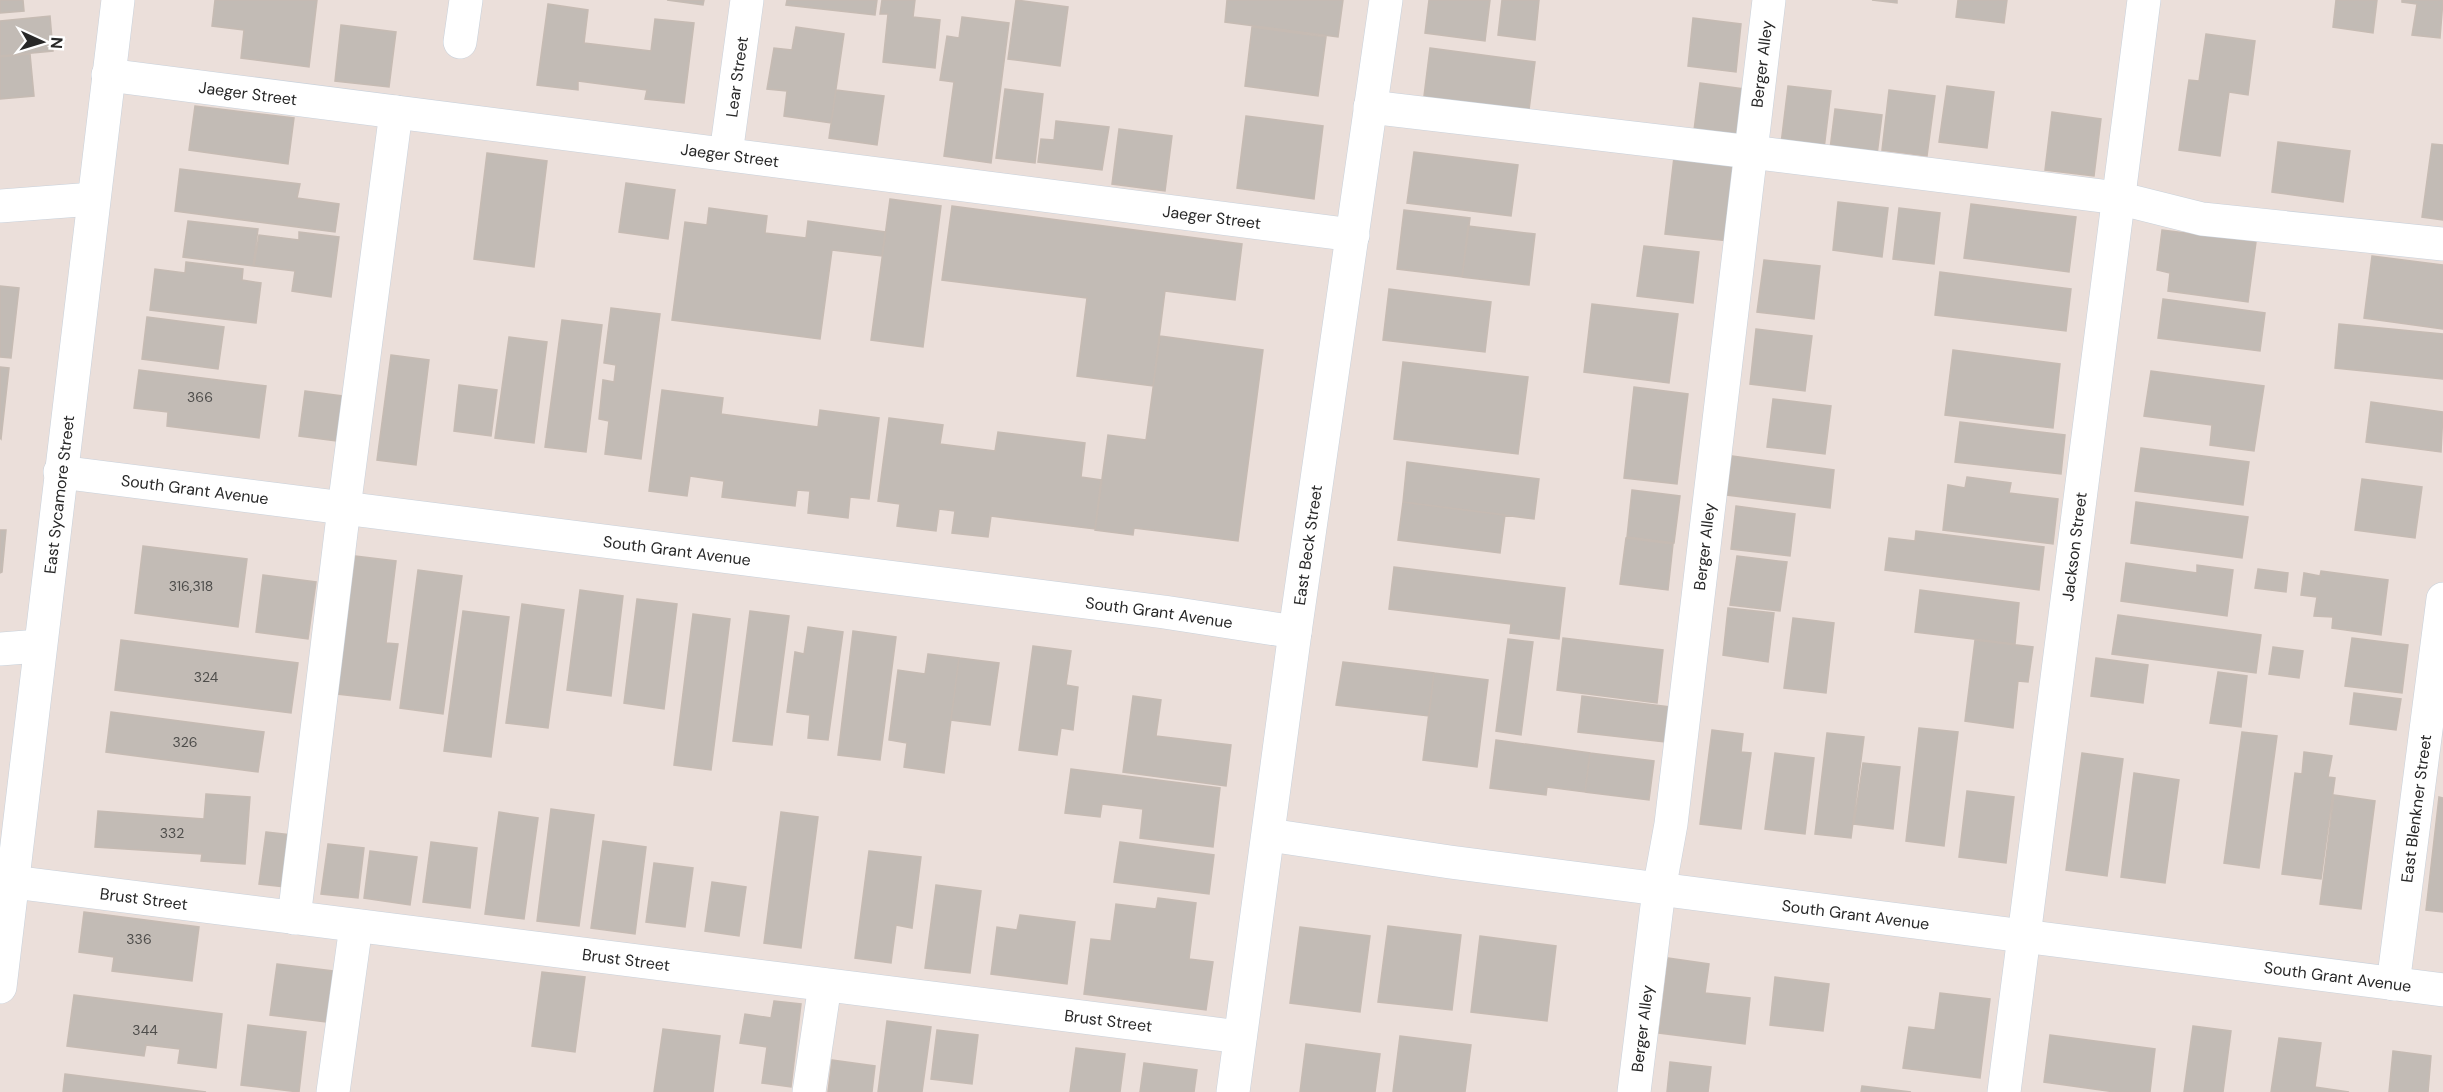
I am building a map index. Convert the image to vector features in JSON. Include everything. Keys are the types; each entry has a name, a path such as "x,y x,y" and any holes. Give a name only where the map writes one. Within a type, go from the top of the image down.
{"street":[{"name":"East Sycamore Street","path":"0,987 118,0"},
{"path":"460,42 466,0"},
{"name":"Lear Street","path":"726,154 747,0"},
{"name":"East Beck Street","path":"1233,1092 1386,0"},
{"name":"Berger Alley","path":"1634,1092 1659,890 1671,824 1769,0"},
{"name":"Jackson Street","path":"2004,1092 2144,0"},
{"name":"Jaeger Street","path":"108,75 1353,235"},
{"path":"1370,107 2118,198 2202,219 2443,244"},
{"path":"294,918 344,508 396,112"},
{"path":"0,206 93,199"},
{"name":"South Grant Avenue","path":"60,472 1164,612 1296,632"},
{"name":"East Blenkner Street","path":"2393,984 2439,663 2443,598"},
{"path":"0,649 39,646"},
{"name":"South Grant Avenue","path":"1269,835 1659,890 2443,990"},
{"name":"Brust Street","path":"13,882 1240,1037"},
{"path":"333,1092 356,926"},
{"path":"809,1092 825,985"}],"building":[{"path":"0,0 23,0 24,11 0,13"},
{"path":"215,0 317,0 309,67 241,58 244,30 212,26"},
{"path":"667,0 704,0 703,5"},
{"path":"787,0 877,0 875,15 786,5"},
{"path":"882,0 915,0 913,17 940,20 935,68 883,62 888,14 880,14"},
{"path":"1016,0 1068,7 1060,66 1008,59"},
{"path":"1227,0 1343,0 1338,37 1225,22"},
{"path":"1429,0 1490,0 1485,41 1425,33"},
{"path":"1502,0 1539,0 1535,40 1498,35"},
{"path":"1872,0 1897,0 1897,3"},
{"path":"1958,0 2007,0 2004,23 1956,17"},
{"path":"2336,0 2377,0 2373,33 2333,27"},
{"path":"2402,0 2443,0 2440,38 2412,35 2417,4 2402,2"},
{"path":"548,4 588,10 584,43 651,51 655,19 694,23 684,103 645,99 647,90 578,81 578,90 537,85"},
{"path":"50,16 53,51 0,56 0,21"},
{"path":"962,17 1009,23 991,163 944,156 954,82 940,80 947,36 959,38"},
{"path":"1693,18 1741,24 1736,72 1688,66"},
{"path":"341,25 396,32 389,87 335,81"},
{"path":"796,27 844,34 831,123 784,116 787,91 767,89 774,48 792,50"},
{"path":"1252,27 1326,37 1318,96 1245,86"},
{"path":"2206,34 2255,41 2248,95 2229,92 2220,156 2179,150 2189,80 2199,81"},
{"path":"1430,48 1535,62 1528,118 1423,104"},
{"path":"30,54 34,96 0,99 0,57"},
{"path":"1700,83 1744,89 1737,143 1693,138"},
{"path":"1788,86 1831,91 1824,149 1781,144"},
{"path":"1947,86 1994,92 1987,148 1939,142"},
{"path":"1005,89 1043,94 1035,163 996,158"},
{"path":"836,90 884,96 877,145 829,138"},
{"path":"1889,90 1935,96 1927,156 1882,150"},
{"path":"195,106 294,118 288,164 189,150"},
{"path":"1835,109 1882,115 1877,155 1830,149"},
{"path":"2052,112 2101,119 2094,176 2045,170"},
{"path":"1246,116 1323,126 1314,199 1237,188"},
{"path":"1056,121 1109,127 1102,170 1038,162 1041,139 1054,140"},
{"path":"1119,129 1172,136 1165,191 1112,184"},
{"path":"2278,142 2350,151 2343,202 2272,192"},
{"path":"2432,144 2443,145 2443,220 2422,217"},
{"path":"1414,152 1518,165 1511,216 1407,203"},
{"path":"487,153 547,161 534,267 474,259"},
{"path":"1674,157 1738,165 1729,241 1665,234"},
{"path":"180,169 300,184 297,198 339,204 335,232 175,211"},
{"path":"626,183 675,190 668,239 619,232"},
{"path":"890,199 941,206 923,347 871,340"},
{"path":"1838,202 1888,208 1882,257 1833,250"},
{"path":"1971,204 2076,217 2069,272 1964,258"},
{"path":"952,206 1242,244 1235,300 1165,291 1153,386 1077,376 1087,298 942,280"},
{"path":"709,208 767,216 765,233 806,238 808,221 885,232 882,256 832,250 820,339 672,320 685,222 707,225"},
{"path":"1899,208 1940,213 1934,264 1893,259"},
{"path":"1404,210 1470,218 1462,277 1397,269"},
{"path":"188,221 258,229 253,266 183,257"},
{"path":"1468,226 1535,234 1529,285 1462,277"},
{"path":"2162,230 2256,242 2248,302 2168,291 2170,273 2157,270"},
{"path":"299,232 339,237 331,297 292,291 295,271 254,266 259,235 299,240"},
{"path":"1644,246 1699,252 1693,303 1637,296"},
{"path":"2372,256 2443,265 2443,329 2364,318"},
{"path":"1764,260 1820,266 1814,319 1757,312"},
{"path":"186,262 243,269 242,280 261,283 256,323 150,310 155,269 185,273"},
{"path":"1940,272 2071,289 2066,331 1935,315"},
{"path":"0,286 19,288 11,358 0,357"},
{"path":"1389,289 1491,302 1485,352 1383,340"},
{"path":"2163,299 2265,313 2260,351 2158,338"},
{"path":"1592,304 1678,314 1669,383 1584,372"},
{"path":"611,308 660,314 641,459 605,454 609,421 599,419 603,380 614,382 616,365 604,363"},
{"path":"147,317 224,327 218,369 142,359"},
{"path":"562,320 602,325 586,452 545,447"},
{"path":"2339,324 2443,334 2443,379 2335,368"},
{"path":"1756,329 1812,336 1805,391 1750,384"},
{"path":"1160,336 1263,350 1238,541 1134,528 1133,535 1095,530 1108,435 1146,440"},
{"path":"509,337 547,342 534,443 495,438"},
{"path":"1953,350 2060,364 2053,428 1945,415"},
{"path":"391,355 429,360 416,465 377,460"},
{"path":"1403,362 1528,377 1518,454 1394,439"},
{"path":"0,367 9,368 1,439 0,438"},
{"path":"139,370 266,386 259,438 167,426 168,412 134,408"},
{"path":"2151,371 2264,386 2254,451 2210,445 2212,425 2144,416"},
{"path":"459,385 497,390 491,436 454,431"},
{"path":"1634,387 1688,394 1677,484 1624,478"},
{"path":"662,390 723,398 721,414 818,427 820,410 879,418 869,499 850,497 848,518 808,513 810,491 797,490 795,506 722,497 724,481 690,476 687,496 649,491"},
{"path":"305,391 350,397 344,442 299,436"},
{"path":"1773,399 1831,406 1825,454 1767,447"},
{"path":"2371,402 2443,412 2441,452 2366,442"},
{"path":"889,418 943,425 940,444 995,451 998,432 1085,443 1081,477 1101,480 1095,529 991,516 988,537 952,533 955,511 939,509 936,531 897,526 900,504 878,501"},
{"path":"1960,422 2065,435 2061,474 1955,462"},
{"path":"2141,448 2249,462 2243,505 2135,491"},
{"path":"1732,456 1834,470 1830,508 1727,495"},
{"path":"1407,462 1539,479 1534,519 1403,502"},
{"path":"1967,477 2011,483 2009,493 2058,499 2053,544 1943,530 1948,485 1965,488"},
{"path":"2362,479 2422,487 2415,538 2355,530"},
{"path":"1632,490 1680,496 1674,543 1627,537"},
{"path":"1403,502 1505,515 1500,553 1398,540"},
{"path":"2136,502 2248,517 2242,558 2131,543"},
{"path":"1736,506 1795,514 1790,556 1731,549"},
{"path":"0,530 6,530 2,572 0,573"},
{"path":"1916,531 2044,547 2039,590 1885,570 1889,538 1915,541"},
{"path":"1626,538 1673,544 1668,590 1620,584"},
{"path":"143,546 247,559 238,627 135,613"},
{"path":"355,556 396,561 386,643 398,644 390,700 337,694"},
{"path":"1737,556 1787,562 1780,611 1730,605"},
{"path":"2126,563 2197,573 2197,565 2233,570 2227,616 2121,601"},
{"path":"1394,567 1565,588 1559,639 1510,633 1511,624 1389,609"},
{"path":"2258,569 2288,573 2286,592 2255,588"},
{"path":"418,570 462,576 443,714 400,708"},
{"path":"2321,571 2388,580 2381,635 2332,628 2333,617 2314,616 2317,597 2301,595 2304,573 2320,576"},
{"path":"263,575 316,582 308,639 256,632"},
{"path":"580,590 623,596 611,696 567,690"},
{"path":"1920,590 2019,603 2015,644 1915,632"},
{"path":"637,599 677,604 664,709 624,703"},
{"path":"522,604 564,610 548,728 506,723"},
{"path":"1728,608 1774,613 1768,662 1723,655"},
{"path":"463,611 509,617 491,757 444,751"},
{"path":"750,611 789,616 772,745 733,741"},
{"path":"693,614 730,619 711,770 674,765"},
{"path":"2118,615 2261,635 2256,673 2112,654"},
{"path":"1793,618 1834,623 1826,693 1784,688"},
{"path":"808,627 843,632 828,740 808,738 810,715 787,712 795,652 804,654"},
{"path":"853,631 896,637 880,760 838,755"},
{"path":"1563,638 1663,650 1657,703 1557,690"},
{"path":"2352,638 2408,645 2402,693 2345,686"},
{"path":"1508,639 1533,642 1521,735 1496,731"},
{"path":"121,640 298,663 291,713 115,690"},
{"path":"1975,640 2033,647 2028,682 2018,681 2013,728 1965,721"},
{"path":"1033,646 1071,651 1066,685 1078,687 1073,730 1061,728 1057,755 1019,750"},
{"path":"2273,647 2303,651 2299,678 2269,674"},
{"path":"928,654 959,658 944,773 904,767 907,743 889,740 898,670 925,674"},
{"path":"959,658 999,663 990,725 951,720"},
{"path":"2096,658 2148,665 2143,703 2091,696"},
{"path":"1343,662 1434,673 1429,716 1336,705"},
{"path":"2218,672 2247,676 2241,727 2210,723"},
{"path":"1434,673 1488,680 1477,767 1423,760"},
{"path":"2354,693 2401,699 2396,730 2350,724"},
{"path":"1133,696 1161,700 1156,736 1231,745 1226,786 1123,772"},
{"path":"1582,696 1670,707 1665,742 1578,732"},
{"path":"111,712 264,732 258,772 106,752"},
{"path":"1919,728 1958,732 1944,846 1906,841"},
{"path":"1712,730 1743,734 1741,752 1751,753 1741,829 1700,824"},
{"path":"2242,732 2277,736 2259,868 2224,863"},
{"path":"1827,733 1864,737 1851,838 1815,834"},
{"path":"1496,740 1590,753 1585,792 1547,787 1546,795 1490,788"},
{"path":"2304,752 2332,756 2328,777 2335,778 2321,879 2282,874 2295,773 2302,774"},
{"path":"1590,753 1654,761 1649,800 1585,792"},
{"path":"1775,753 1814,758 1805,834 1765,829"},
{"path":"2082,753 2123,759 2107,876 2066,870"},
{"path":"1863,763 1900,767 1893,829 1854,824"},
{"path":"1071,769 1220,788 1213,847 1140,838 1143,809 1102,804 1100,817 1065,813"},
{"path":"2134,773 2179,780 2165,883 2121,877"},
{"path":"1967,791 2014,797 2006,863 1959,857"},
{"path":"206,794 250,797 245,864 201,861 202,854 95,847 98,811 204,819"},
{"path":"2334,795 2375,801 2361,909 2320,904"},
{"path":"2439,797 2443,798 2443,912 2426,910"},
{"path":"551,809 594,815 579,926 537,921"},
{"path":"499,812 538,818 524,919 485,914"},
{"path":"781,812 818,817 801,948 764,943"},
{"path":"266,832 292,835 285,887 259,884"},
{"path":"603,841 646,847 635,934 591,928"},
{"path":"431,842 477,848 470,908 423,902"},
{"path":"1120,842 1214,855 1209,894 1114,882"},
{"path":"328,844 364,848 358,898 321,894"},
{"path":"370,851 417,857 410,905 364,898"},
{"path":"869,851 921,857 912,928 896,925 891,963 855,958"},
{"path":"654,863 693,868 685,927 646,922"},
{"path":"712,882 746,887 739,936 705,931"},
{"path":"936,885 981,891 970,973 925,968"},
{"path":"1158,898 1196,903 1189,959 1213,962 1206,1010 1084,994 1091,939 1111,941 1116,904 1156,909"},
{"path":"84,912 199,927 192,981 112,971 114,957 79,952"},
{"path":"1020,915 1075,922 1067,984 991,974 997,927 1017,930"},
{"path":"1388,926 1461,935 1452,1010 1378,1002"},
{"path":"1300,927 1370,936 1360,1012 1290,1003"},
{"path":"1480,936 1556,946 1547,1021 1471,1012"},
{"path":"1668,958 1709,964 1705,993 1750,998 1745,1044 1659,1033"},
{"path":"277,964 333,971 326,1022 270,1015"},
{"path":"542,972 585,977 575,1052 532,1046"},
{"path":"1775,977 1829,984 1823,1031 1770,1025"},
{"path":"1940,993 1990,999 1980,1078 1903,1068 1909,1027 1935,1030"},
{"path":"74,995 222,1014 216,1068 178,1063 180,1049 146,1045 144,1056 67,1046"},
{"path":"774,1001 801,1004 791,1087 762,1083 767,1047 740,1043 745,1014 771,1018"},
{"path":"887,1021 931,1027 922,1092 878,1092"},
{"path":"248,1025 306,1032 299,1092 241,1085"},
{"path":"2193,1026 2231,1031 2223,1092 2184,1092"},
{"path":"663,1029 720,1036 713,1092 654,1092"},
{"path":"937,1030 978,1035 972,1084 931,1079"},
{"path":"2050,1035 2155,1049 2150,1092 2115,1092 2044,1082"},
{"path":"1400,1036 1471,1045 1465,1092 1393,1092"},
{"path":"2279,1038 2321,1043 2315,1087 2349,1092 2271,1092"},
{"path":"1306,1044 1380,1054 1375,1092 1300,1092"},
{"path":"1076,1048 1125,1054 1120,1092 1070,1092"},
{"path":"2393,1051 2431,1056 2428,1092 2389,1092"},
{"path":"832,1060 875,1066 872,1092 828,1092"},
{"path":"1670,1062 1711,1067 1708,1092 1667,1092"},
{"path":"1144,1063 1197,1070 1194,1092 1140,1092"},
{"path":"65,1074 206,1092 63,1092"},
{"path":"1862,1086 1911,1092 1861,1092"}]}
